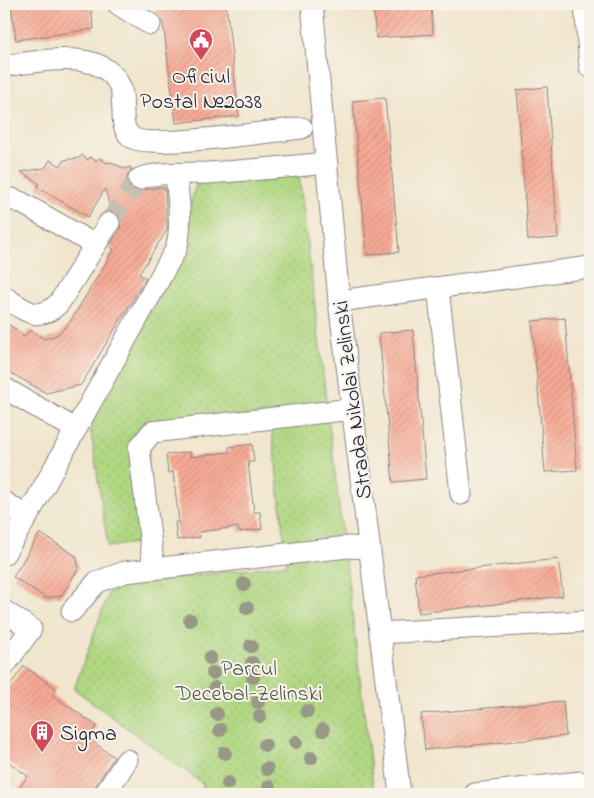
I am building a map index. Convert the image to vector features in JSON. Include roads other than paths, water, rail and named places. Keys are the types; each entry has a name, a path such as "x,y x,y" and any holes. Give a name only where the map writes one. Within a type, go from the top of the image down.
{"street":[{"path":"118,4 150,24"},
{"name":"Strada Nikolai Zelinski","path":"312,4 339,301 400,794"},
{"path":"585,4 590,67"},
{"path":"4,66 65,58 101,66 113,77 121,90 125,129 128,135 144,142 176,141 302,128"},
{"path":"139,180 144,177 176,174 327,163"},
{"path":"4,554 176,249 180,235 180,226 176,174"},
{"path":"4,199 12,199 22,203 95,245"},
{"path":"4,297 34,315 43,315 52,310 59,303 109,223"},
{"path":"339,301 590,268"},
{"path":"438,288 461,494"},
{"path":"4,388 75,429"},
{"path":"154,569 138,448 152,432 352,409"},
{"path":"4,502 26,518"},
{"path":"72,611 97,582 125,572 348,547 369,548"},
{"path":"4,611 31,629 4,666"},
{"path":"380,633 590,621"},
{"path":"105,794 127,760"},
{"path":"475,794 580,782"}],"tunnel":[{"path":"109,223 139,179"}],"place":[{"name":"Oficiul Postal №2038","path":"201,61"},
{"name":"Sigma","path":"42,753"}],"park label":[{"name":"Parcul Decebal-Zelinski","path":"249,680"}]}
